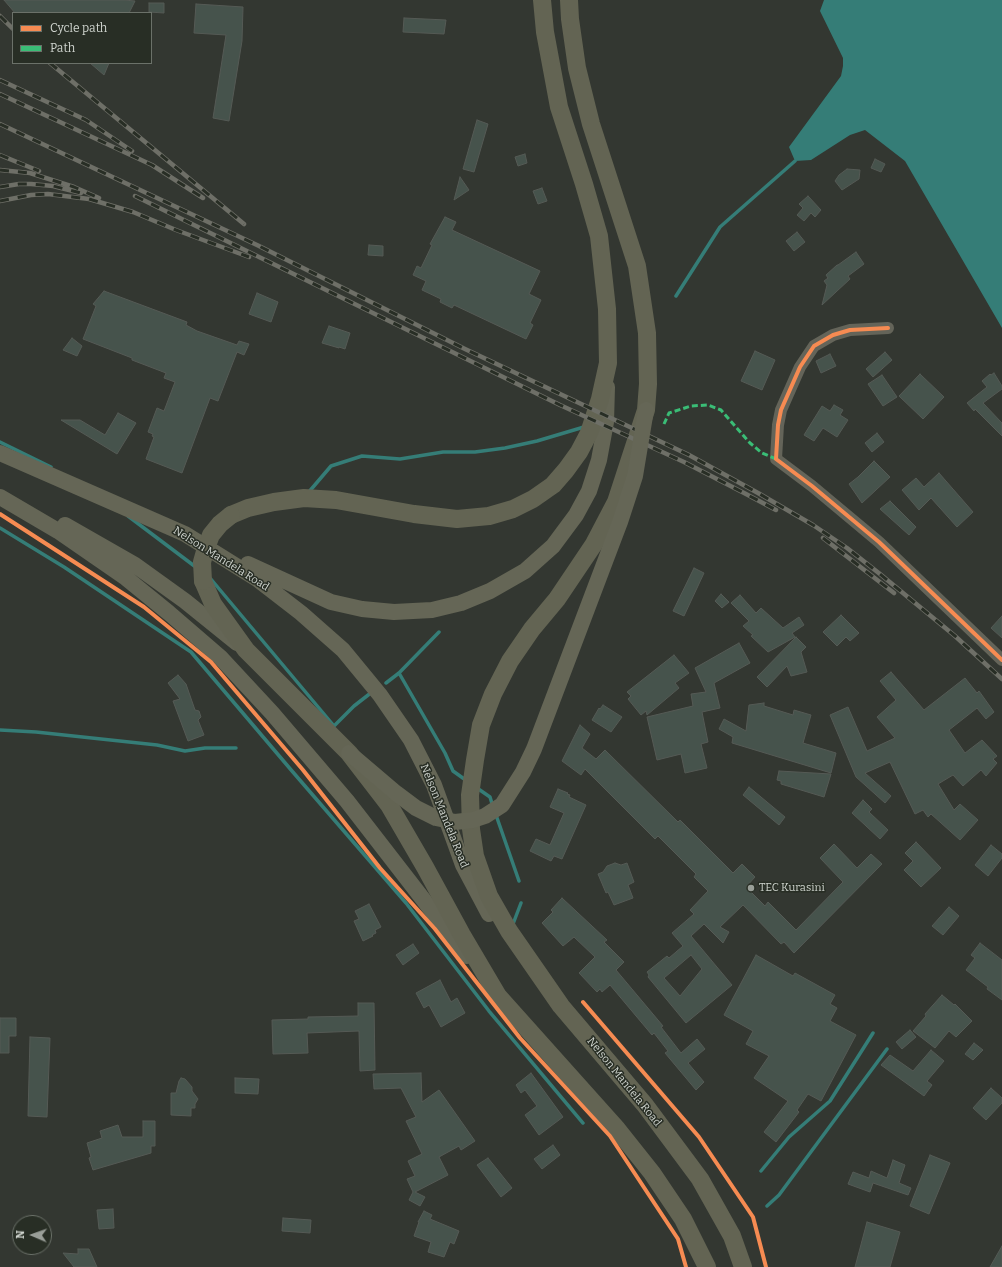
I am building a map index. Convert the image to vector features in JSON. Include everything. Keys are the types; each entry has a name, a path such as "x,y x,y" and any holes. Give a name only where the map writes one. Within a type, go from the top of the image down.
{"main road":[{"path":"185,534 331,602 362,609 394,612 432,610 461,603 490,591 524,571 553,546 576,516 589,491 599,460 606,422 608,363 607,309 599,236 559,106 544,32 542,0"},
{"path":"0,496 72,529 136,565 185,601 246,650 349,753 396,794 416,808 436,818 455,822 473,820 485,816 502,805 524,772 534,749 620,522 636,476 646,410 648,384 647,333 637,266 591,124 577,68 570,19 569,0"},
{"path":"246,650 213,604 203,581 202,562 211,535 220,524 231,515 248,508 274,502 304,498 336,500 414,514 457,519 489,516 512,509 533,499 553,485 579,452 589,433 600,399 608,363"},
{"path":"561,1006 509,931 489,896 475,856 471,828 470,795 481,726 492,694 510,661 532,629 557,599 594,544 616,502 646,410"},
{"name":"Nelson Mandela Road","path":"0,453 185,534 257,579 301,613 343,650 380,695 411,740 434,785 463,865 488,913 517,952 561,1006 645,1105 700,1178 732,1236 743,1267"},
{"path":"0,496 58,531 126,578 220,657 272,713 347,802 498,996 617,1129 652,1173 683,1219 707,1267"},
{"path":"349,753 389,805 498,996"}],"street":[{"path":"888,328 850,330 833,335 814,346 800,366 781,410 778,425 776,460 812,486 879,542 1002,660"}],"water":[{"path":"824,0 1002,0 1002,328 905,161 865,130 850,135 811,160 795,161 789,147 841,76 843,66 843,58 820,11"}],"building":[{"path":"4,0 135,1 130,12 14,12"},
{"path":"149,3 164,3 164,13 149,12"},
{"path":"196,4 243,7 242,41 229,121 213,118 226,35 194,33"},
{"path":"404,18 446,20 444,34 403,32"},
{"path":"91,64 109,64 104,75"},
{"path":"477,120 488,124 474,172 463,169"},
{"path":"525,154 527,163 518,166 515,157"},
{"path":"875,159 885,164 881,172 871,168"},
{"path":"847,169 860,170 859,179 842,190 835,181 839,175"},
{"path":"460,177 469,190 454,200"},
{"path":"542,188 547,201 538,204 533,191"},
{"path":"808,196 821,210 815,217 811,213 804,221 797,215 803,208 799,204"},
{"path":"445,217 456,222 452,230 540,271 529,294 541,300 530,323 533,325 526,339 454,305 452,308 440,302 441,299 422,290 426,281 413,275 417,266 421,268 432,245 430,244"},
{"path":"797,232 805,242 794,251 786,241"},
{"path":"369,245 383,246 383,256 368,255"},
{"path":"856,252 864,264 848,276 850,279 822,305 827,285 824,281 828,278 826,275 837,265"},
{"path":"104,291 187,322 186,325 197,331 237,345 239,341 249,344 244,355 237,352 218,401 210,398 182,473 146,459 154,437 152,436 153,434 148,432 157,408 164,411 175,382 164,378 166,373 83,339 96,306 93,304"},
{"path":"257,293 278,302 271,322 249,314"},
{"path":"329,326 350,333 345,349 322,343"},
{"path":"72,338 82,346 77,356 63,350"},
{"path":"755,351 775,360 762,390 741,381"},
{"path":"885,352 892,360 873,377 866,369"},
{"path":"830,354 836,366 821,373 816,361"},
{"path":"994,373 1002,386 1002,389 983,403 1002,423 1002,436 967,403 987,387 982,381 990,374 991,375"},
{"path":"920,374 944,397 923,419 899,396"},
{"path":"882,375 897,397 883,406 868,384"},
{"path":"834,405 843,410 840,415 848,420 837,437 823,428 814,441 804,435 822,406 830,411"},
{"path":"118,413 136,423 117,454 61,420 80,420 105,435"},
{"path":"877,433 884,442 872,452 865,443"},
{"path":"874,461 890,477 862,503 849,484"},
{"path":"939,473 973,512 957,527 931,498 919,510 902,490 916,478 924,487"},
{"path":"890,501 916,527 909,535 880,509"},
{"path":"694,568 704,573 684,616 673,611"},
{"path":"721,594 729,602 722,608 715,601"},
{"path":"740,595 756,613 761,608 783,628 799,617 804,625 792,633 795,637 768,652 743,626 749,621 731,603"},
{"path":"841,615 859,633 850,641 846,637 837,646 823,632"},
{"path":"1002,616 1002,638 991,628"},
{"path":"796,637 806,647 801,652 807,672 791,676 787,666 767,687 757,677"},
{"path":"739,643 750,663 714,683 720,708 702,712 708,742 701,744 707,768 685,773 681,754 657,760 647,717 693,706 691,694 706,692 695,668"},
{"path":"674,655 689,673 675,683 679,688 647,715 646,711 641,715 628,699 631,696 627,692"},
{"path":"891,672 924,710 965,678 977,693 979,691 994,712 986,719 977,708 949,730 965,753 982,740 997,756 993,759 997,763 986,776 981,770 963,786 953,775 938,784 954,810 960,804 978,820 960,840 931,814 928,817 923,810 915,814 890,762 865,773 891,796 885,803 856,777 830,715 848,707 867,751 895,738 877,717 896,700 880,681"},
{"path":"178,675 186,684 195,710 199,711 201,717 198,720 204,735 188,741 173,701 180,699 168,683"},
{"path":"764,703 764,706 793,715 794,710 811,715 803,743 836,753 831,773 732,743 733,737 719,729 724,719 746,731 749,705"},
{"path":"603,705 622,717 611,732 592,720 599,708 600,709"},
{"path":"580,725 590,734 582,748 596,759 605,750 678,822 680,820 733,873 742,864 755,877 746,887 765,906 768,902 796,930 843,882 820,858 834,844 857,868 871,854 882,864 794,953 784,942 781,944 743,905 720,927 729,932 723,943 704,924 691,936 732,985 686,1023 648,977 649,975 647,972 667,956 669,958 683,946 672,933 694,914 690,910 708,891 694,877 696,874 658,836 655,839 585,769 581,775 562,761","holes":["691,955 702,969 680,996 664,978"]},
{"path":"779,771 831,774 824,797 781,784 781,781 777,780"},
{"path":"749,787 785,817 779,825 743,795"},
{"path":"558,789 568,793 567,794 570,795 569,797 586,805 562,859 554,856 551,861 530,851 536,839 550,845 564,813 550,807"},
{"path":"863,800 872,809 869,812 888,830 880,839 852,813"},
{"path":"916,842 941,868 921,887 904,870 913,861 905,853"},
{"path":"991,845 1002,854 1002,858 988,876 975,865"},
{"path":"615,863 621,865 627,863 634,882 628,885 633,898 614,905 608,892 606,893 598,874 603,872 607,866"},
{"path":"562,898 607,940 604,942 624,962 616,970 663,1026 661,1027 681,1053 697,1039 705,1049 688,1063 704,1082 696,1090 665,1053 668,1051 654,1033 652,1035 610,985 602,992 600,989 597,992 579,973 595,957 574,937 563,946 542,923 553,912 551,910"},
{"path":"369,904 381,927 375,930 376,933 372,935 373,936 363,941 354,921 359,919 355,911"},
{"path":"949,907 959,916 943,935 932,926"},
{"path":"980,943 1002,960 1002,1000 966,970 975,958 971,955"},
{"path":"413,944 419,953 403,965 396,955"},
{"path":"756,955 793,976 795,973 835,995 830,1004 837,1008 830,1021 856,1035 821,1101 808,1094 797,1110 799,1112 776,1142 764,1132 788,1101 754,1078 769,1056 746,1044 753,1031 724,1015"},
{"path":"440,980 451,1002 457,998 465,1013 441,1027 429,1005 424,1008 416,993"},
{"path":"942,995 954,1005 955,1004 972,1021 956,1037 949,1031 935,1048 913,1031 926,1016 925,1014"},
{"path":"358,1003 374,1003 375,1070 360,1071 359,1031 307,1033 308,1053 273,1054 272,1020 308,1019 308,1017 358,1016"},
{"path":"0,1018 16,1018 16,1036 9,1036 9,1053 0,1053"},
{"path":"910,1030 916,1037 902,1049 896,1042"},
{"path":"30,1037 50,1038 47,1117 28,1116"},
{"path":"974,1043 983,1050 973,1060 965,1054"},
{"path":"931,1050 944,1061 927,1081 932,1085 924,1096 881,1065 890,1055 913,1071"},
{"path":"421,1073 422,1102 439,1090 475,1141 461,1150 459,1146 439,1157 448,1175 415,1192 425,1197 420,1206 409,1200 413,1192 407,1179 415,1176 408,1161 422,1154 406,1121 416,1117 401,1088 374,1089 373,1074"},
{"path":"531,1073 563,1117 539,1135 525,1115 537,1106 525,1090 521,1093 516,1085"},
{"path":"181,1078 185,1079 192,1087 192,1091 198,1099 195,1104 195,1108 191,1108 191,1116 171,1115 171,1093 176,1093"},
{"path":"235,1078 259,1079 258,1094 235,1093"},
{"path":"991,1088 1002,1098 1002,1103 986,1120 973,1108"},
{"path":"143,1121 155,1121 155,1146 151,1146 151,1153 93,1170 89,1158 91,1157 87,1143 102,1138 100,1131 118,1125 122,1137 143,1137"},
{"path":"553,1145 560,1155 542,1169 534,1159"},
{"path":"930,1155 950,1163 929,1214 910,1206"},
{"path":"488,1158 512,1188 501,1197 477,1165"},
{"path":"893,1160 905,1165 899,1183 911,1188 908,1195 873,1183 870,1192 848,1184 853,1172 869,1178 871,1171 887,1178"},
{"path":"113,1209 114,1228 99,1229 97,1210"},
{"path":"424,1211 432,1215 430,1219 459,1231 454,1244 450,1242 444,1257 428,1252 431,1242 414,1236 418,1222"},
{"path":"283,1218 311,1220 310,1233 282,1231"},
{"path":"867,1222 900,1232 890,1267 855,1267"},
{"path":"1002,1246 1002,1267 990,1267"},
{"path":"78,1249 89,1249 97,1267 74,1267 63,1253 78,1254"}],"waterway":[{"path":"676,296 720,227 795,161"},
{"path":"308,493 331,466 362,456 400,459 443,452 475,452 505,448 537,441 584,427"},
{"path":"0,442 51,467"},
{"path":"128,516 197,568"},
{"path":"0,528 64,567 191,652 406,903 489,1011 583,1123"},
{"path":"210,578 334,726 354,706 372,692"},
{"path":"386,683 399,673 439,632"},
{"path":"399,673 445,753 453,771 467,781"},
{"path":"0,730 36,732 157,745 185,751 205,748 236,748"},
{"path":"477,788 490,797 493,807"},
{"path":"496,815 519,881"},
{"path":"513,924 521,903"},
{"path":"761,1171 789,1137 830,1101 873,1033"},
{"path":"767,1206 779,1195 887,1049"}],"railway":[{"path":"0,16 12,28"},
{"path":"51,64 244,224"},
{"path":"0,80 86,120 132,151"},
{"path":"0,94 152,165 203,198"},
{"path":"0,124 257,245 465,349 689,455 758,493 813,525 847,548 955,636 1002,679"},
{"path":"0,155 39,171"},
{"path":"0,170 30,173 74,187 99,198"},
{"path":"0,187 31,184 53,186 81,193"},
{"path":"0,201 31,195 48,194 89,199 133,212 176,230 249,257"},
{"path":"135,196 560,405 684,462 776,510"},
{"path":"823,538 894,593"}],"marked path":[{"path":"664,424 669,413 691,406 708,405 721,410 750,443 762,453 776,459"}],"cycle path":[{"path":"888,328 850,330 833,335 814,346 800,367 781,410 778,425 776,459 812,486 879,542 1002,660"},
{"path":"0,514 144,607 211,662 303,770 380,868 435,929 520,1038 610,1136 678,1239 686,1267"},
{"path":"583,1002 699,1137 753,1217 766,1267"}],"place":[{"name":"TEC Kurasini","path":"751,888"}]}
